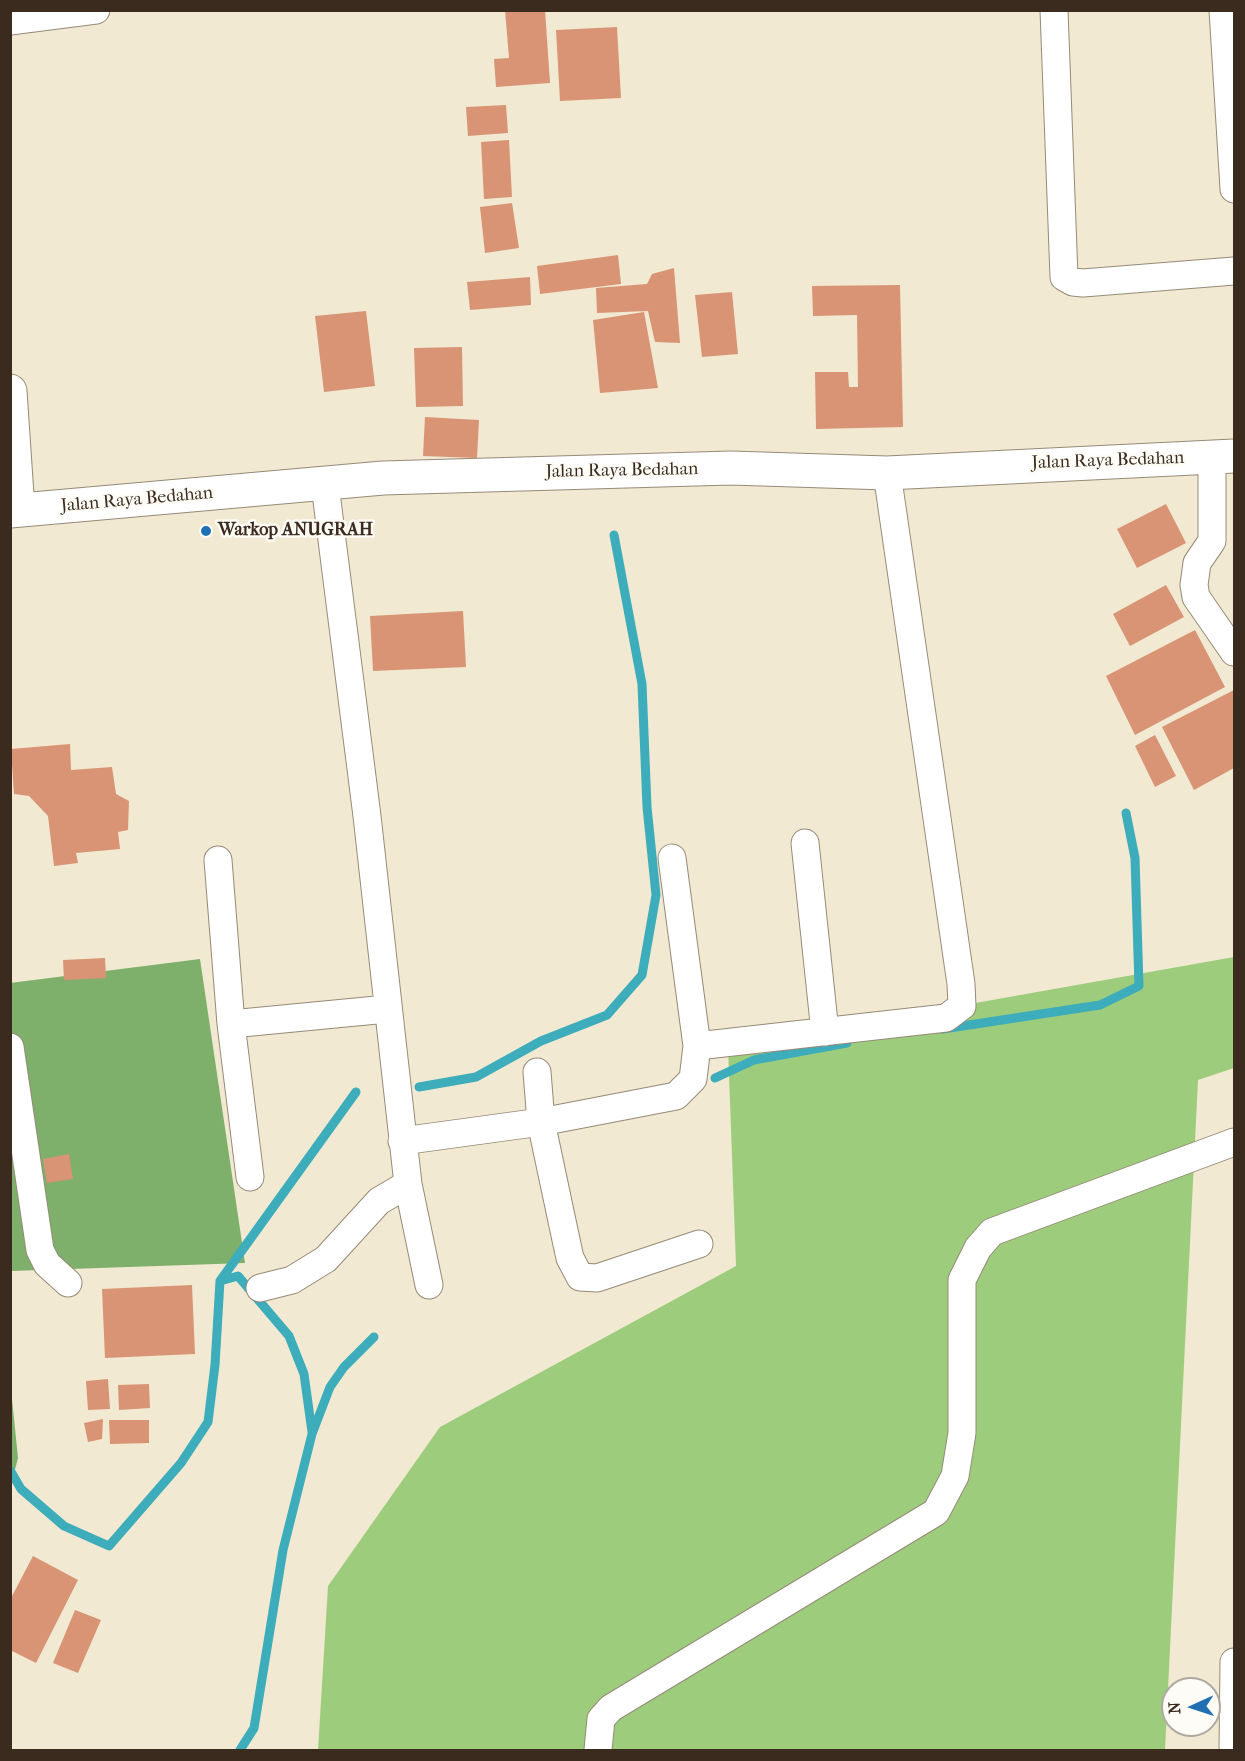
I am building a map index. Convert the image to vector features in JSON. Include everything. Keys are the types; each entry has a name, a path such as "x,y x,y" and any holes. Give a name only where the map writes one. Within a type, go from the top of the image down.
{"street":[{"path":"10,21 96,10"},
{"path":"1054,10 1064,277 1072,282 1083,284 1234,271"},
{"path":"1223,10 1234,189"},
{"path":"10,391 14,511"},
{"path":"1223,457 1212,541 1197,563 1194,585 1196,597 1234,652"},
{"name":"Jalan Raya Bedahan","path":"14,511 325,485 383,478 731,468 886,473 1223,457"},
{"path":"697,1046 946,1018 962,1006 961,984 886,473"},
{"path":"325,485 367,816 402,1142 408,1184 429,1285"},
{"path":"804,843 825,1032"},
{"path":"402,1142 541,1122 676,1096 693,1079 697,1046 672,858"},
{"path":"218,860 231,1024 250,1177"},
{"path":"231,1024 387,1009"},
{"path":"10,1047 40,1250 47,1264 68,1283"},
{"path":"537,1072 541,1122 570,1258 580,1276 597,1278 699,1244"},
{"path":"598,1750 601,1719 611,1708 936,1512 955,1476 962,1433 962,1280 978,1248 992,1232 1234,1142"},
{"path":"260,1288 292,1280 326,1259 380,1201 408,1184"},
{"path":"1233,1750 1234,1662"}],"green space":[{"path":"1234,957 1234,1068 1198,1080 1169,1677 1161,1677 1161,1737 1166,1737 1165,1750 318,1750 328,1586 440,1427 736,1266 728,1047"},
{"path":"200,959 245,1263 11,1271 10,983"},
{"path":"11,1389 18,1458 10,1485"}],"building":[{"path":"505,10 545,10 550,83 496,87 494,59 509,58"},
{"path":"617,27 621,98 560,101 556,30"},
{"path":"506,105 508,133 468,136 466,107"},
{"path":"509,140 512,197 484,199 481,142"},
{"path":"512,203 519,248 485,253 480,207"},
{"path":"618,255 621,284 540,294 537,266"},
{"path":"674,268 680,343 655,342 648,311 597,313 596,288 647,284 652,274"},
{"path":"530,277 531,305 470,310 467,282"},
{"path":"900,285 903,427 816,429 815,372 848,372 849,387 858,387 857,315 813,316 812,286"},
{"path":"732,292 738,354 702,357 695,295"},
{"path":"366,311 375,386 324,392 315,316"},
{"path":"644,312 658,388 600,393 593,320"},
{"path":"462,347 463,406 416,407 414,348"},
{"path":"425,417 479,420 477,458 423,456"},
{"path":"1166,504 1186,543 1137,568 1117,529"},
{"path":"1166,585 1184,617 1130,646 1113,614"},
{"path":"463,611 466,667 373,671 370,616"},
{"path":"1195,630 1225,687 1135,735 1106,676"},
{"path":"1234,690 1234,768 1194,790 1162,727"},
{"path":"1155,735 1176,776 1155,787 1135,746"},
{"path":"70,744 71,770 112,767 116,794 129,801 128,830 118,832 120,849 76,853 78,863 54,866 48,816 29,796 14,794 11,749"},
{"path":"105,958 106,978 64,980 63,960"},
{"path":"69,1154 73,1179 47,1183 43,1159"},
{"path":"192,1285 195,1354 105,1358 102,1289"},
{"path":"108,1379 110,1409 88,1410 86,1381"},
{"path":"149,1384 150,1408 119,1410 118,1385"},
{"path":"103,1419 102,1439 88,1442 84,1423"},
{"path":"109,1420 149,1420 149,1443 110,1444"},
{"path":"33,1556 78,1580 36,1663 10,1650 10,1600"},
{"path":"75,1610 101,1620 78,1673 53,1663"}],"waterway":[{"path":"419,1087 476,1077 541,1041 607,1015 642,975 656,895 647,807 642,684 614,535"},
{"path":"943,1029 1100,1005 1139,986 1135,858 1126,813"},
{"path":"715,1078 754,1060 847,1043"},
{"path":"10,1470 21,1489 64,1526 109,1546 181,1463 208,1422 215,1365 220,1281 356,1092"},
{"path":"220,1281 238,1276 289,1336 304,1374 312,1432"},
{"path":"240,1750 254,1728 283,1550 312,1434 330,1387 344,1367 374,1337"}],"place":[{"name":"Warkop ANUGRAH","path":"206,531"}]}
